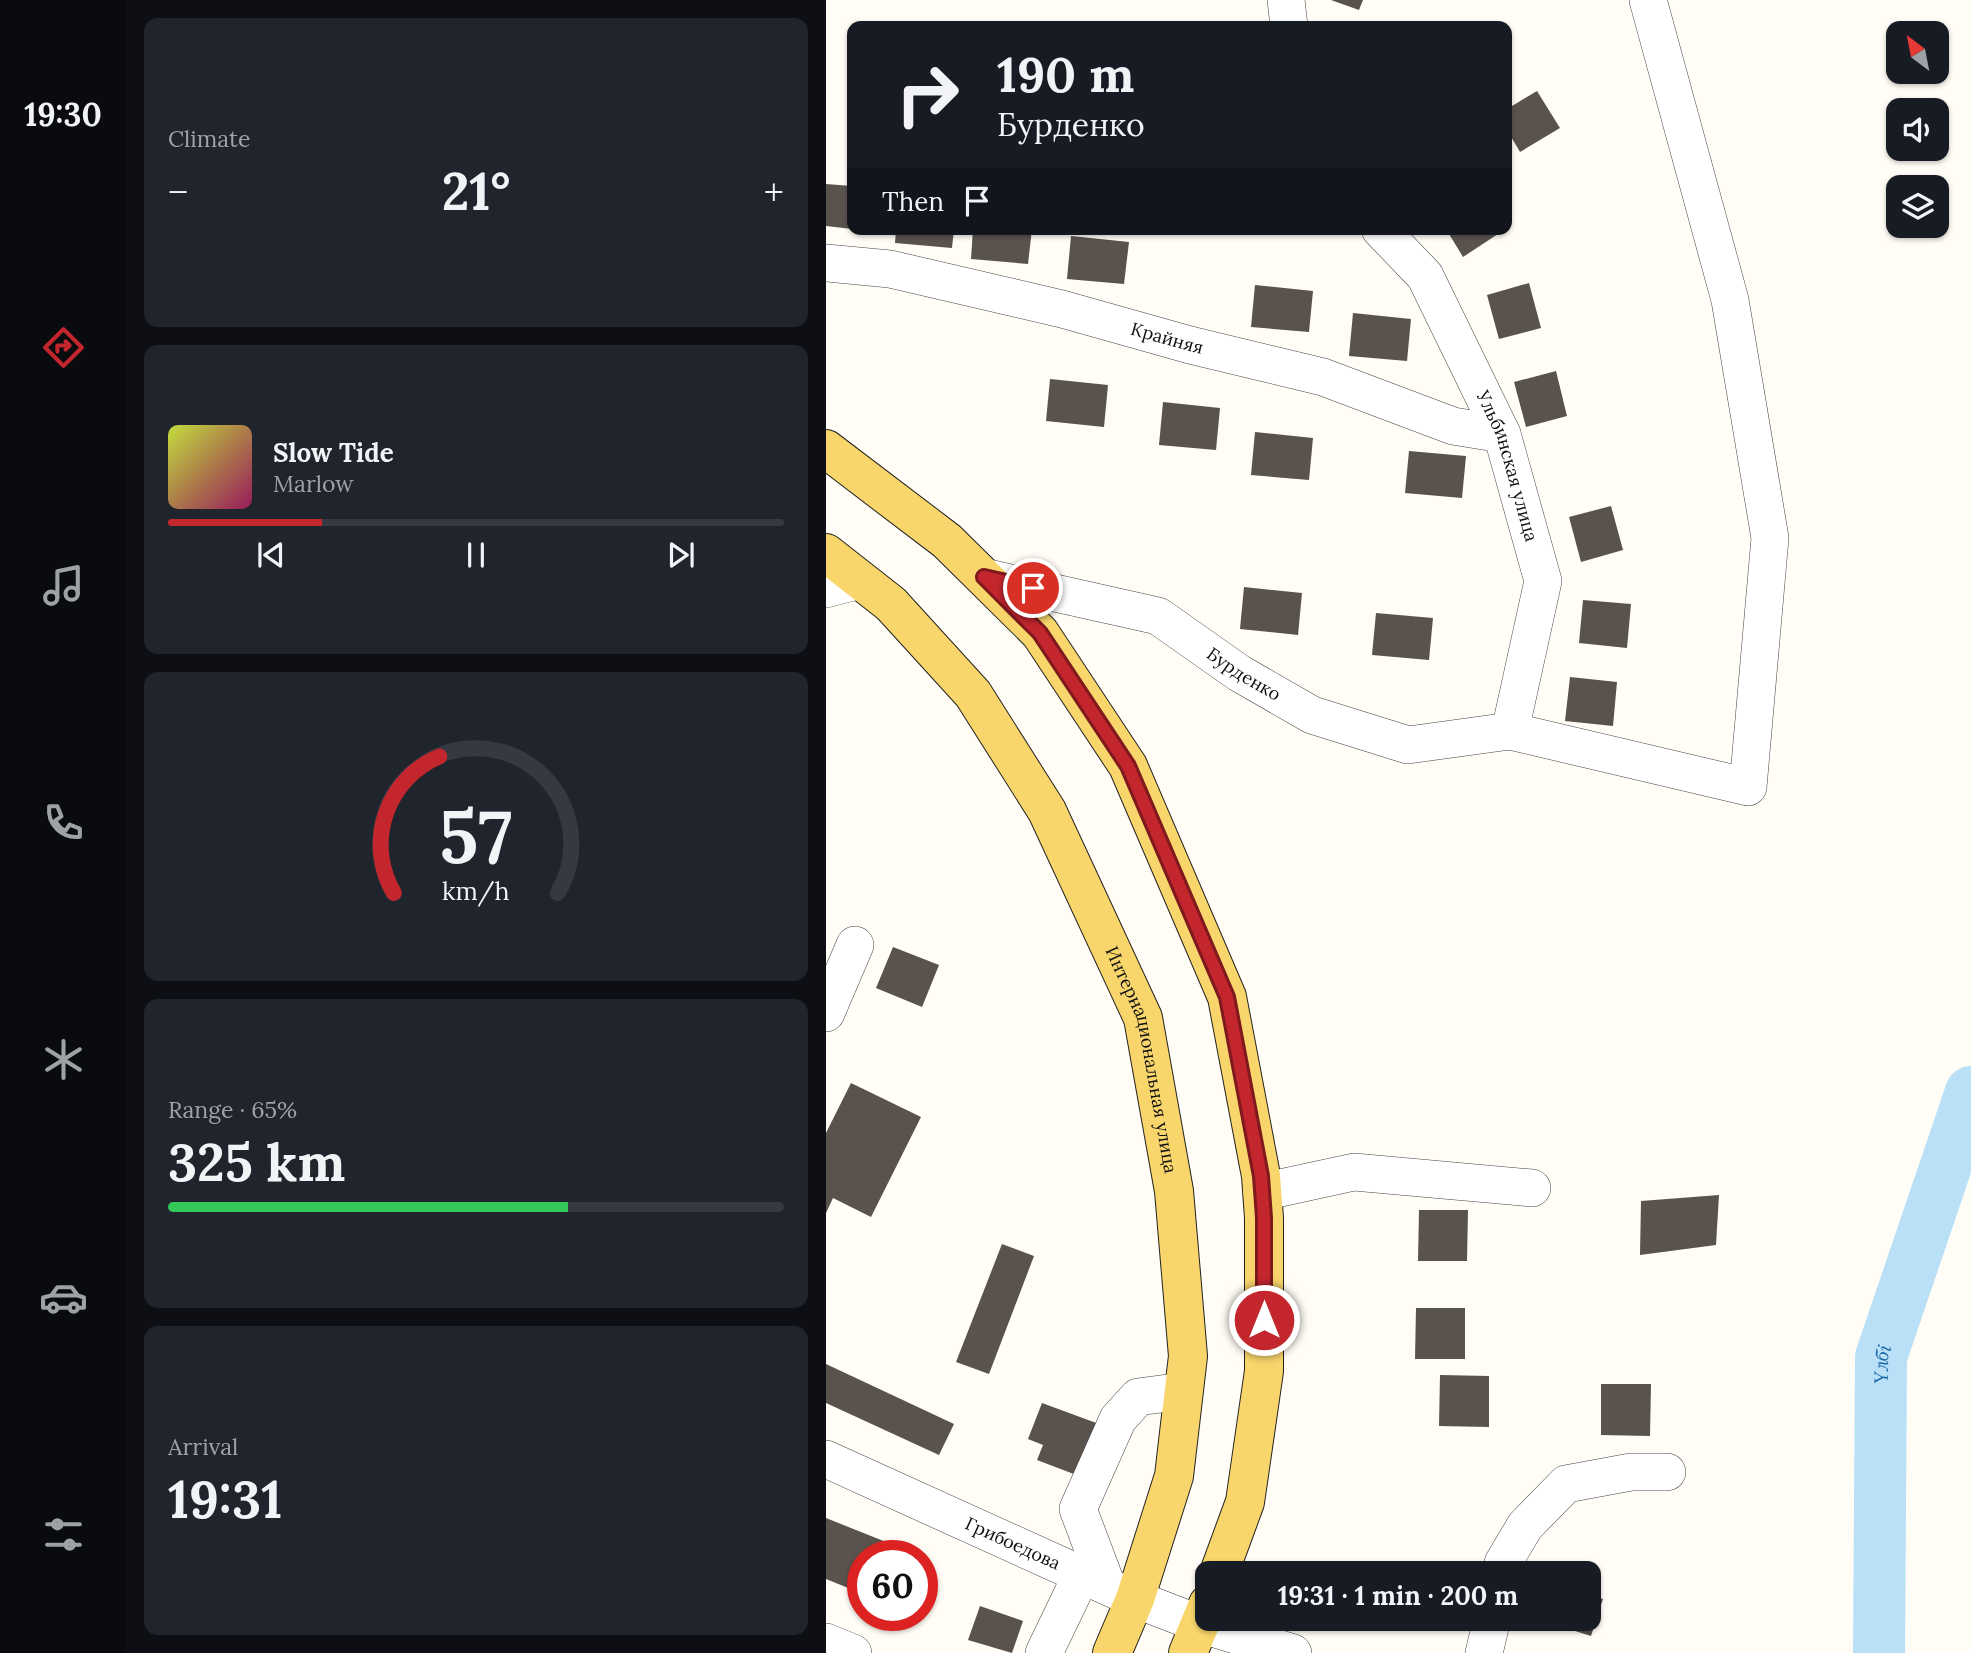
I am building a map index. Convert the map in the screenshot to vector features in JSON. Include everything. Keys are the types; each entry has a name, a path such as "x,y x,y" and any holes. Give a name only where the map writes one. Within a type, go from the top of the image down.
{"main road":[{"path":"826,449 947,541 1040,633 1128,766 1227,997 1261,1176 1264,1371 1245,1502 1223,1561"},
{"name":"Интернациональная улица","path":"826,553 843,585 891,604 973,694 1047,811 1143,1018 1174,1191 1188,1356 1174,1476 1108,1586 1112,1653"}],"street":[{"path":"1286,0 1288,21"},
{"path":"1510,731 1748,787 1770,538 1730,300 1648,0"},
{"name":"Ульбинская улица","path":"1386,235 1425,276 1502,435 1543,581 1510,731"},
{"name":"Крайняя","path":"826,263 890,269 1062,309 1189,345 1323,377 1453,426 1502,435"},
{"name":"Бурденко","path":"984,577 1158,616 1239,673 1312,715 1408,745 1510,731"},
{"path":"826,1013 855,944"},
{"path":"1262,1192 1354,1172 1532,1188"},
{"path":"1044,1653 1108,1586 1078,1509 1118,1419 1138,1397 1183,1391"},
{"name":"Грибоедова","path":"826,1460 1195,1625"},
{"path":"1504,1561 1525,1526 1566,1484 1631,1472 1667,1472"},
{"name":"Грибоедова","path":"1213,1631 1293,1653"},
{"path":"1484,1653 1489,1631"},
{"path":"826,1642 853,1653"}],"building":[{"path":"1331,0 1363,0 1359,10"},
{"path":"1537,91 1560,128 1520,152 1512,138 1512,106"},
{"path":"826,184 847,186 847,228 826,226"},
{"path":"896,235 953,235 952,248 895,243"},
{"path":"973,235 1031,235 1028,264 971,259"},
{"path":"1450,235 1496,235 1463,257"},
{"path":"1071,236 1129,242 1124,284 1067,279"},
{"path":"1529,283 1541,328 1499,339 1487,295"},
{"path":"1255,285 1313,291 1309,332 1251,327"},
{"path":"1353,313 1411,319 1407,361 1349,356"},
{"path":"1556,371 1567,416 1526,427 1514,382"},
{"path":"1050,379 1108,385 1104,427 1046,421"},
{"path":"1163,402 1220,408 1216,450 1159,445"},
{"path":"1255,432 1313,438 1309,480 1251,475"},
{"path":"1409,451 1466,456 1462,498 1405,493"},
{"path":"1611,506 1623,550 1581,562 1569,517"},
{"path":"1244,587 1302,593 1298,635 1240,629"},
{"path":"1583,600 1631,604 1627,648 1579,643"},
{"path":"1376,613 1433,618 1429,660 1372,655"},
{"path":"1570,677 1617,682 1613,726 1565,721"},
{"path":"893,947 939,965 922,1007 876,988"},
{"path":"851,1083 921,1117 871,1217 833,1198 826,1213 826,1133"},
{"path":"1719,1195 1716,1245 1640,1255 1641,1201"},
{"path":"1419,1210 1468,1210 1467,1261 1418,1261"},
{"path":"1002,1244 1034,1256 989,1374 956,1362"},
{"path":"1416,1308 1465,1308 1465,1359 1415,1359"},
{"path":"826,1364 954,1424 939,1455 826,1403"},
{"path":"1440,1375 1489,1376 1489,1427 1439,1426"},
{"path":"1601,1384 1651,1384 1650,1436 1601,1435"},
{"path":"1042,1403 1099,1424 1079,1476 1037,1460 1043,1445 1028,1439"},
{"path":"826,1518 881,1540 847,1540 847,1588 826,1579"},
{"path":"980,1606 1023,1621 1012,1653 968,1640"},
{"path":"1575,1631 1593,1631 1591,1636"}],"waterway":[{"name":"Үлбі","path":"1879,1653 1881,1357 1971,1092"}],"route":[{"path":"1033,588 984,577 1040,633 1128,766 1227,997 1261,1176 1264,1218 1264,1320"}]}
